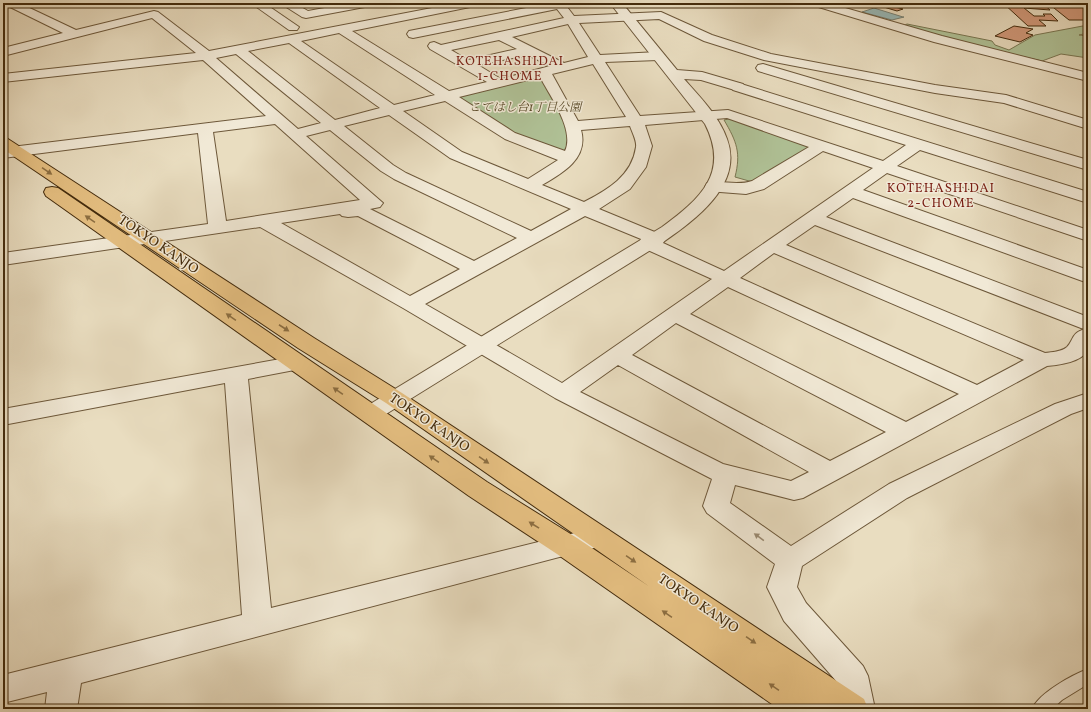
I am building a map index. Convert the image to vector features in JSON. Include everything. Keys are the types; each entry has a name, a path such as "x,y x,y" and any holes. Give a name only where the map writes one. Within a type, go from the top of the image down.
{"highway":[{"name":"TOKYO KANJO","path":"6,151 148,238 306,343 394,398 852,709"},
{"name":"TOKYO KANJO","path":"6,151 123,242 478,489 567,546 806,709"}],"street":[{"path":"10,3 74,34"},
{"path":"257,3 292,33 391,110 456,155 584,209 652,241 726,279 978,394"},
{"path":"286,3 306,15 370,3"},
{"path":"3,78 205,56 239,50 292,33 417,3"},
{"path":"195,46 292,33 341,29 475,3"},
{"path":"370,414 652,241 684,220 709,195 722,168 723,155 720,141 707,115 616,3"},
{"path":"816,3 938,39 1088,77"},
{"path":"410,304 584,209 624,185 638,166 644,146 636,121 571,20 558,4 413,34"},
{"path":"3,52 154,14 195,46 374,203 218,228 3,259"},
{"path":"439,49 571,20 661,15 708,38 769,56 934,89 1006,99 1088,125"},
{"path":"388,20 499,83"},
{"path":"341,29 510,136 568,158"},
{"path":"499,36 561,67"},
{"path":"708,38 724,56 1088,165"},
{"path":"239,50 387,168 400,176 531,238"},
{"path":"466,64 528,51"},
{"path":"295,134 596,59 658,56"},
{"path":"529,185 558,169 576,146 576,134 573,126 544,72"},
{"path":"673,74 702,76 738,87 879,122 918,144 1088,198"},
{"path":"879,122 934,89"},
{"path":"573,126 728,114 1088,236"},
{"path":"6,151 278,119"},
{"path":"205,128 218,228"},
{"path":"564,393 918,144"},
{"path":"713,187 746,189 758,185 821,146"},
{"path":"1070,192 1088,177"},
{"path":"850,191 1088,276"},
{"path":"321,211 334,214 361,211 474,269"},
{"path":"813,218 1088,324"},
{"path":"263,221 564,393 715,471 794,491 1042,360 1062,358 1076,351 1081,340 1088,335"},
{"path":"773,246 1042,360"},
{"path":"676,315 906,432"},
{"path":"618,355 829,472"},
{"path":"3,417 297,363"},
{"path":"236,374 258,624"},
{"path":"859,709 852,676 795,612 782,586 790,560 898,491 1063,409 1088,400"},
{"path":"726,474 716,506 790,560"},
{"path":"3,689 599,537"},
{"path":"62,709 66,673"}],"lane":[{"path":"1040,709 1056,695 1088,676"}],"green space":[{"path":"907,24 992,41 995,45 1009,50 1035,35 1088,25 1088,33 1079,35 1088,36 1088,58 1061,54 1042,61 899,28"},
{"name":"こてはし台1丁目公園","path":"532,77 542,78 569,130 570,141 566,152 510,134 455,99 458,96"},
{"path":"733,118 811,145 812,148 756,183 735,177 738,161 737,148 724,120"}],"water":[{"path":"874,8 904,17 892,20 862,12"}],"building":[{"path":"1003,3 1042,3 1050,10 1024,8 1034,16 1045,16 1043,14 1051,14 1058,21 1039,20 1046,26 1028,26"},
{"path":"883,4 903,9 897,11 877,5"},
{"path":"1049,4 1081,5 1088,10 1088,20 1069,20"},
{"path":"1014,26 1033,29 1026,33 1033,35 1020,42 995,36"}],"district":[{"name":"KOTEHASHIDAI 1-CHOME","path":"510,70"},
{"name":"KOTEHASHIDAI 2-CHOME","path":"941,196"}]}
